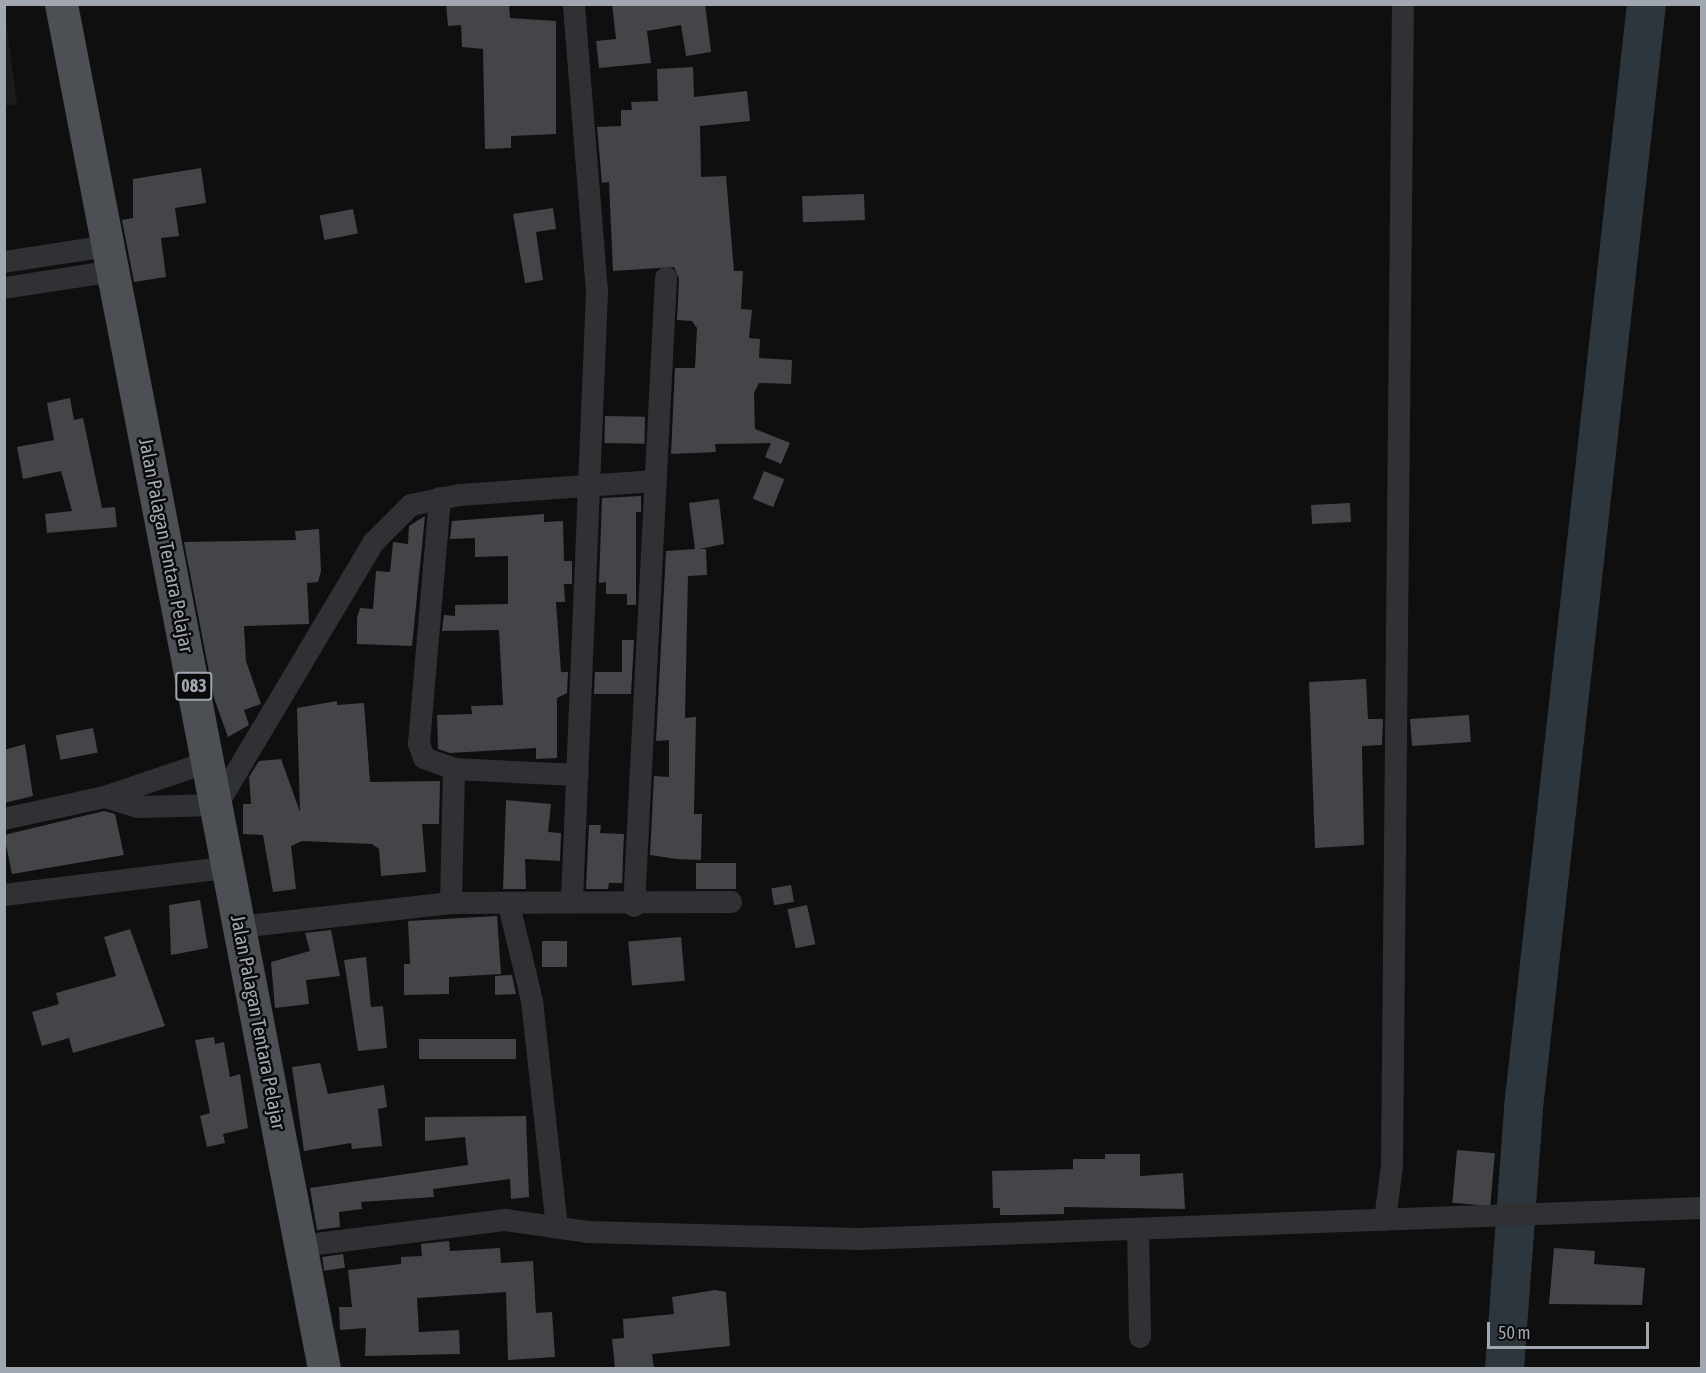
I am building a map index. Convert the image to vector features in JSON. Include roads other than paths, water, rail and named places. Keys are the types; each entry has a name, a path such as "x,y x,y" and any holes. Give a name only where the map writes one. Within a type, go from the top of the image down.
{"main road":[{"name":"Jalan Palagan Tentara Pelajar","path":"61,4 208,762 232,867 240,927 324,1368"}],"street":[{"path":"572,901 597,292 574,4"},
{"path":"1385,1220 1392,1165 1403,4"},
{"path":"4,262 111,258"},
{"path":"4,288 111,258"},
{"path":"634,906 666,278"},
{"path":"105,797 138,807 217,806 374,542 411,506 440,498 589,483 655,481"},
{"path":"440,498 419,744 424,758 436,766 454,769 578,775"},
{"path":"4,819 105,797 208,762"},
{"path":"451,903 454,769"},
{"path":"4,895 232,867"},
{"path":"240,927 451,903 509,905 572,901 634,906 731,902"},
{"path":"509,905 532,1001 557,1228"},
{"path":"301,1246 505,1220 557,1228 859,1239 1701,1208"},
{"path":"1138,1229 1140,1337"}],"waterway":[{"path":"1504,1368 1523,1107 1646,4"}]}
